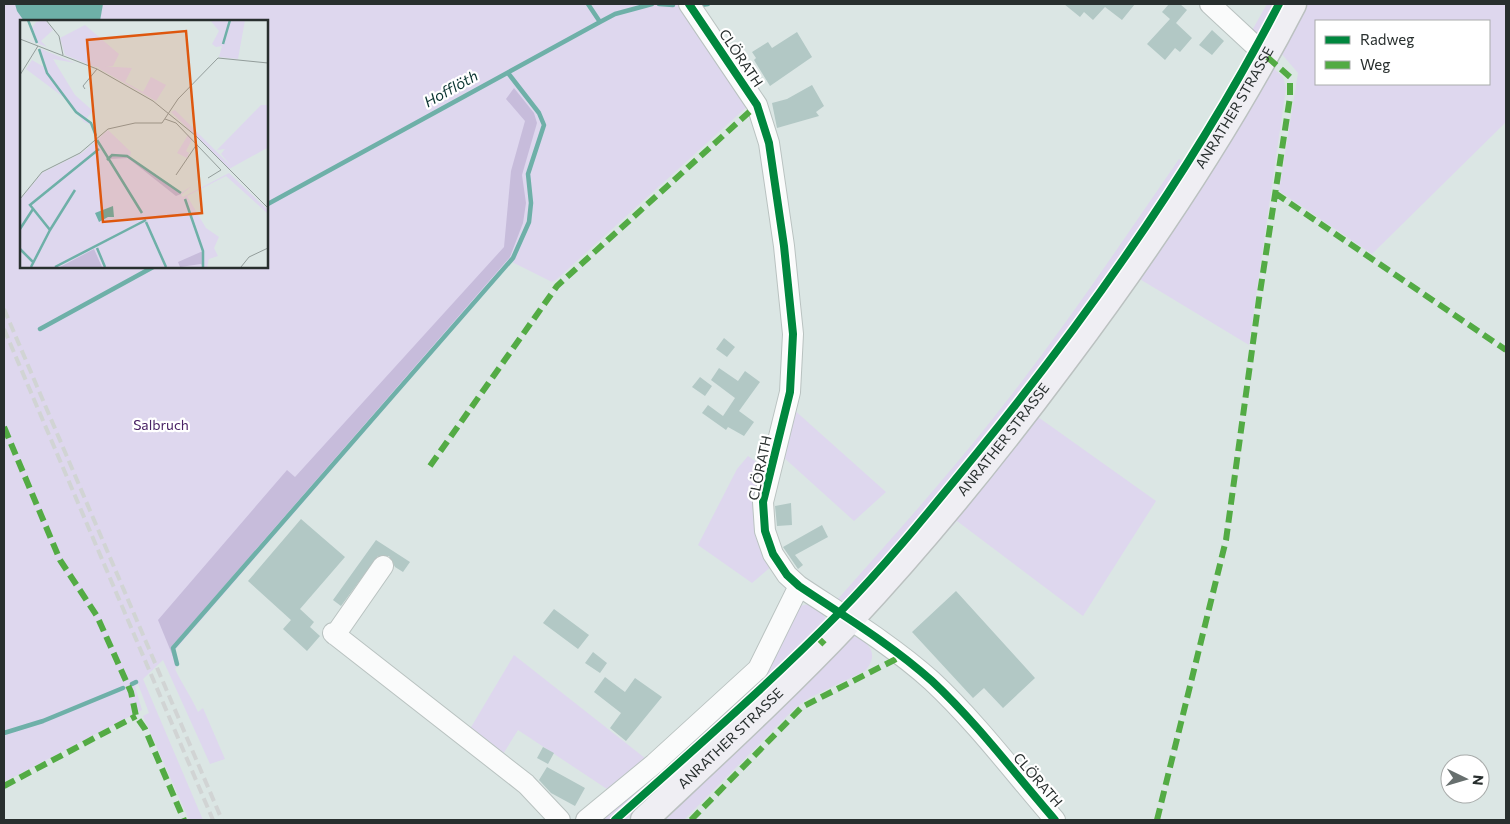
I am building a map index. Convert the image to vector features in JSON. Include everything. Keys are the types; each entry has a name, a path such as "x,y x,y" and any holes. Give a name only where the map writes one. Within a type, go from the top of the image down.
{"main road":[{"name":"ANRATHER STRASSE","path":"644,820 789,683 849,621 954,502 1026,412 1119,288 1189,182 1266,56 1293,4"}],"street":[{"path":"1210,4 1266,56"},
{"name":"CLÖRATH","path":"694,10 757,105 769,142 794,334 790,392 763,502 765,531 773,554 787,575 799,586 902,656 932,682 960,710 1056,820"},
{"path":"383,566 334,634 526,784 560,820"},
{"path":"586,820 654,764 758,669 799,586"}],"green space":[{"name":"Salbruch","path":"4,4 678,4 688,14 750,104 556,280 552,282 512,262 175,650 179,663 175,669 198,712 203,708 225,759 210,764 163,660 143,679 203,820 189,820 143,716 149,713 138,684 135,686 142,710 4,782"},
{"path":"1267,4 1286,4 1267,42 1250,34"},
{"path":"1302,4 1506,4 1506,122 1372,254 1279,191 1298,73 1280,52"},
{"path":"1249,52 1255,61 1042,381 850,606 837,600 939,484 1022,381 1179,159 1183,162"},
{"path":"1272,67 1283,77 1286,88 1249,345 1138,278 1038,417 1156,501 1083,616 957,521 872,615"},
{"path":"792,408 886,492 854,521 781,455"},
{"path":"748,456 765,468 773,565 752,583 698,545 737,469"},
{"path":"809,604 822,613 826,620 827,629 626,820 591,820 718,713 799,606"},
{"path":"853,636 864,642 871,650 872,660 865,671 809,698 795,708 684,820 658,820"},
{"path":"514,655 650,762 613,793 518,730 500,759 467,734"}],"shaded area":[{"path":"514,88 534,113 537,123 522,175 526,203 523,223 510,257 171,647 174,659 158,620 287,470 295,477 504,247 511,171 525,121 506,99"}],"water":[{"path":"15,4 103,4 100,20 23,20"}],"building":[{"path":"1064,4 1135,4 1122,20 1105,7 1093,20 1084,12 1080,17"},
{"path":"1169,4 1180,4 1187,10 1176,23 1192,38 1180,52 1175,48 1165,60 1147,44 1170,19 1162,12"},
{"path":"1212,30 1224,41 1212,55 1199,45"},
{"path":"797,32 812,57 770,86 754,60 756,58 752,52 768,42 772,48"},
{"path":"812,85 824,106 816,112 819,116 777,128 772,103 787,99"},
{"path":"724,338 735,347 727,357 716,349"},
{"path":"719,368 738,381 745,371 760,382 739,411 754,422 744,436 728,427 726,430 702,413 708,405 723,416 735,398 711,380"},
{"path":"700,377 712,386 705,396 692,387"},
{"path":"791,503 792,525 777,526 775,506"},
{"path":"301,519 345,557 300,609 314,622 310,627 320,636 307,651 283,629 291,620 248,581"},
{"path":"822,525 828,537 795,555 803,565 798,569 783,547"},
{"path":"376,540 410,562 403,572 395,567 389,556 378,556 341,606 333,600"},
{"path":"956,591 1035,678 1003,708 984,688 973,698 912,632"},
{"path":"554,609 589,635 578,649 543,623"},
{"path":"593,652 607,663 600,673 585,663"},
{"path":"605,677 625,692 635,678 662,697 626,741 610,728 621,713 594,692"},
{"path":"543,747 554,753 548,764 537,758"},
{"path":"547,767 585,788 575,806 551,793 539,780"}],"waterway":[{"path":"588,4 600,22"},
{"name":"Hofflöth","path":"268,204 615,14 652,4"},
{"name":"Hofflöth","path":"659,4 673,5"},
{"name":"Hofflöth","path":"701,5 708,4"},
{"path":"177,664 173,648 513,258 529,222 531,203 528,174 544,125 539,113 508,73"},
{"name":"Hofflöth","path":"40,329 151,268"},
{"path":"132,684 136,682"},
{"path":"4,733 43,721 123,688"}],"railway":[{"path":"4,309 222,820"},
{"path":"4,329 213,820"}],"marked path":[{"path":"1157,820 1226,540 1259,299 1290,97 1290,77 1266,56"},
{"path":"430,466 557,286 757,105"},
{"path":"1275,193 1506,350"},
{"path":"4,427 60,560 97,616 131,692 136,716 145,729 184,820"},
{"path":"816,636 825,645"},
{"path":"691,820 802,707 902,656"},
{"path":"4,786 136,716"}],"cycle path":[{"path":"689,4 757,105 769,143 784,246 793,334 790,392 763,502 765,531 773,554 787,575 799,586 884,643 917,668 949,697 1055,820"},
{"path":"615,820 756,693 838,614 892,556 977,453 1060,347 1177,180 1247,64 1279,4"}]}
